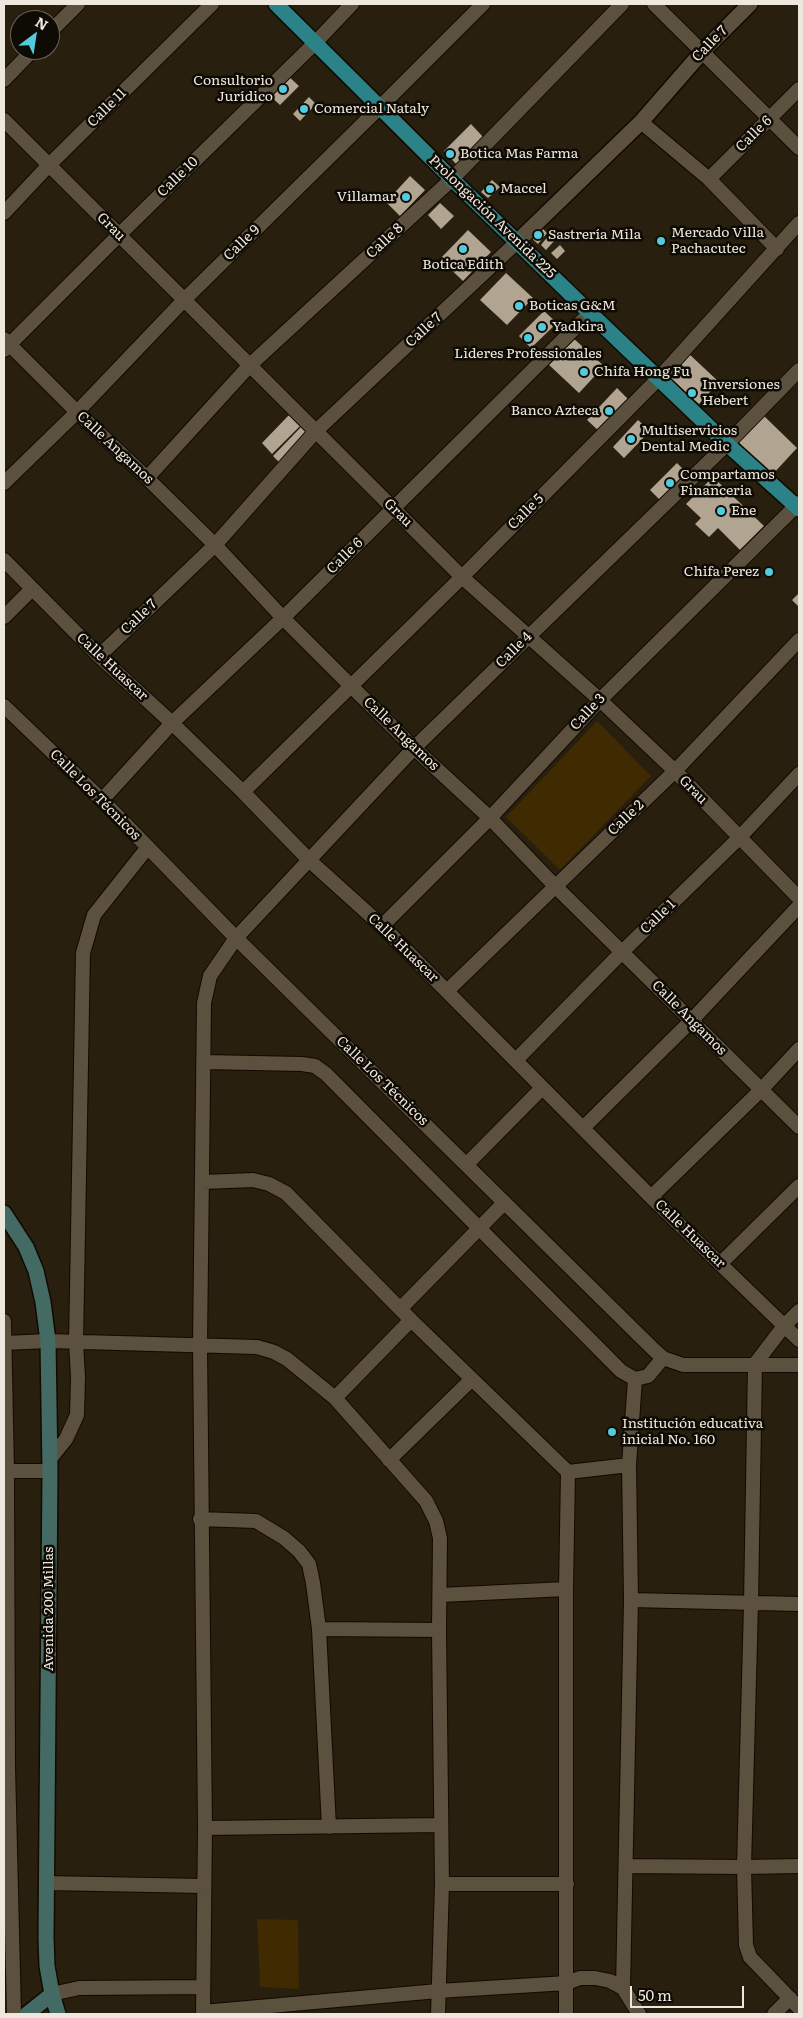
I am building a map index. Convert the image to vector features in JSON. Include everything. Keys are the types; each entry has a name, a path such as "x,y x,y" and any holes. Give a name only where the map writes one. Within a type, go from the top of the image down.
{"main road":[{"name":"Prolongación Avenida 225","path":"276,4 590,313 727,444 798,506"},
{"name":"Avenida 200 Millas","path":"4,1212 26,1247 36,1271 44,1302 48,1341 50,1465 47,1966 58,2014"},
{"path":"27,2014 52,1994"}],"street":[{"path":"60,22 78,4"},
{"name":"Calle 11","path":"4,214 49,165 212,4"},
{"name":"Calle 10","path":"6,345 315,43 352,4"},
{"name":"Calle 9","path":"4,483 77,412 184,300 483,4"},
{"name":"Calle 8","path":"147,478 250,365 452,179 622,4"},
{"path":"654,4 799,148"},
{"name":"Calle 7","path":"99,656 215,545 316,431 517,242 641,122 702,52 750,4"},
{"path":"4,80 23,60"},
{"name":"Calle 6","path":"709,179 799,89"},
{"name":"Grau","path":"4,120 462,577 529,635 675,771 799,898"},
{"path":"641,122 709,179 777,249"},
{"name":"Calle 5","path":"243,792 462,577 659,378 799,223"},
{"name":"Calle 6","path":"102,800 172,723 283,618 590,313"},
{"name":"Calle Angamos","path":"6,345 215,545 283,618 350,685 414,748 490,818 554,886 799,1127"},
{"name":"Calle 4","path":"203,2013 204,1828 200,1345 204,1003 210,976 236,938 414,748 727,444 799,370"},
{"name":"Calle 3","path":"382,926 490,818 600,700 798,506"},
{"name":"Calle Huascar","path":"4,560 99,656 243,792 310,861 382,926 542,1088 584,1127 651,1196 799,1340"},
{"path":"4,617 32,589"},
{"name":"Calle 2","path":"447,991 675,771 799,640"},
{"name":"Calle Los Técnicos","path":"4,706 102,800 236,938 467,1164 640,1338 664,1358 683,1365 799,1364"},
{"name":"Calle 1","path":"516,1060 622,952 739,838 799,774"},
{"path":"5,1471 50,1465 66,1439 77,1415 78,1377 76,1343 82,953 94,915 148,847"},
{"path":"584,1127 691,1021 799,906"},
{"path":"651,1196 761,1090 799,1049"},
{"path":"204,1062 315,1066 326,1074 621,1371 635,1379 648,1376 664,1358"},
{"path":"467,1164 542,1088"},
{"path":"203,1182 253,1180 269,1184 286,1193 411,1320 568,1472 566,1589 566,2014"},
{"path":"720,1264 799,1186"},
{"path":"400,1308 504,1203"},
{"path":"774,2014 794,2003 750,1957 746,1945 744,1868 755,1364 784,1326 799,1311"},
{"path":"335,1398 411,1320"},
{"path":"4,1321 6,1766 14,2014"},
{"path":"5,1343 48,1341 200,1345 257,1347 274,1352 335,1398 426,1501 436,1521 440,1538 439,1630 442,1884 438,2014"},
{"path":"389,1460 472,1378"},
{"path":"635,1379 629,1465 631,1600 624,1988 639,2014"},
{"path":"568,1472 629,1465"},
{"path":"200,1519 256,1521 270,1528 299,1551 308,1564 314,1583 319,1629 329,1827"},
{"path":"440,1595 566,1589"},
{"path":"631,1600 799,1604"},
{"path":"319,1629 439,1630"},
{"path":"204,1828 441,1825"},
{"path":"627,1866 744,1868 799,1866"},
{"path":"46,1883 204,1886"},
{"path":"442,1884 566,1884"},
{"path":"203,2013 319,2008 438,1991 567,1983 580,1978 610,1981 624,1988"},
{"path":"52,1994 79,1988 202,1987"}],"shaded area":[{"path":"597,721 651,776 560,870 506,817"},
{"path":"257,1919 298,1920 299,1989 260,1987"}],"building":[{"name":"Consultorio Jurídico","path":"286,74 299,86 280,105 267,93"},
{"name":"Comercial Nataly","path":"309,97 316,104 300,121 293,114"},
{"path":"471,124 484,138 457,165 444,151"},
{"path":"410,176 425,190 400,216 386,202"},
{"name":"Maccel","path":"492,180 500,187 488,198 481,192"},
{"path":"440,203 454,216 441,229 428,215"},
{"name":"Sastrería Mila","path":"539,225 547,233 538,244 529,236"},
{"path":"468,230 491,252 463,281 440,259"},
{"path":"549,235 555,240 546,250 541,245"},
{"path":"560,245 565,251 557,259 551,253"},
{"path":"506,273 533,298 507,325 480,300"},
{"path":"544,311 557,323 531,348 519,336"},
{"path":"573,338 604,366 579,393 548,364"},
{"path":"688,353 719,382 699,404 667,375"},
{"name":"Banco Azteca","path":"617,388 630,401 601,433 587,420"},
{"path":"289,415 300,426 272,454 262,443"},
{"path":"764,416 797,448 772,475 738,442"},
{"name":"Multiservicios Dental Medic","path":"638,420 650,431 624,458 613,447"},
{"path":"301,427 310,436 282,465 273,456"},
{"name":"Compartamos Financeria","path":"677,463 690,476 664,504 650,490"},
{"path":"713,477 764,526 740,550 718,528 709,537 695,524 701,518 686,504"},
{"path":"799,593 799,607 792,600"}],"place":[{"name":"Consultorio Jurídico","path":"283,89"},
{"name":"Comercial Nataly","path":"304,109"},
{"name":"Botica Mas Farma","path":"450,154"},
{"name":"Maccel","path":"490,189"},
{"name":"Villamar","path":"406,197"},
{"name":"Sastrería Mila","path":"538,235"},
{"name":"Mercado Villa Pachacutec","path":"661,241"},
{"name":"Botica Edith","path":"463,249"},
{"name":"Boticas G&M","path":"519,306"},
{"name":"Yadkira","path":"542,327"},
{"name":"Lideres Professionales","path":"528,338"},
{"name":"Chifa Hong Fu","path":"584,372"},
{"name":"Inversiones Hebert","path":"692,393"},
{"name":"Banco Azteca","path":"609,411"},
{"name":"Multiservicios Dental Medic","path":"631,439"},
{"name":"Compartamos Financeria","path":"670,483"},
{"name":"Ene","path":"721,511"},
{"name":"Chifa Perez","path":"769,572"},
{"name":"Institución educativa inicial No. 160","path":"612,1432"}]}
